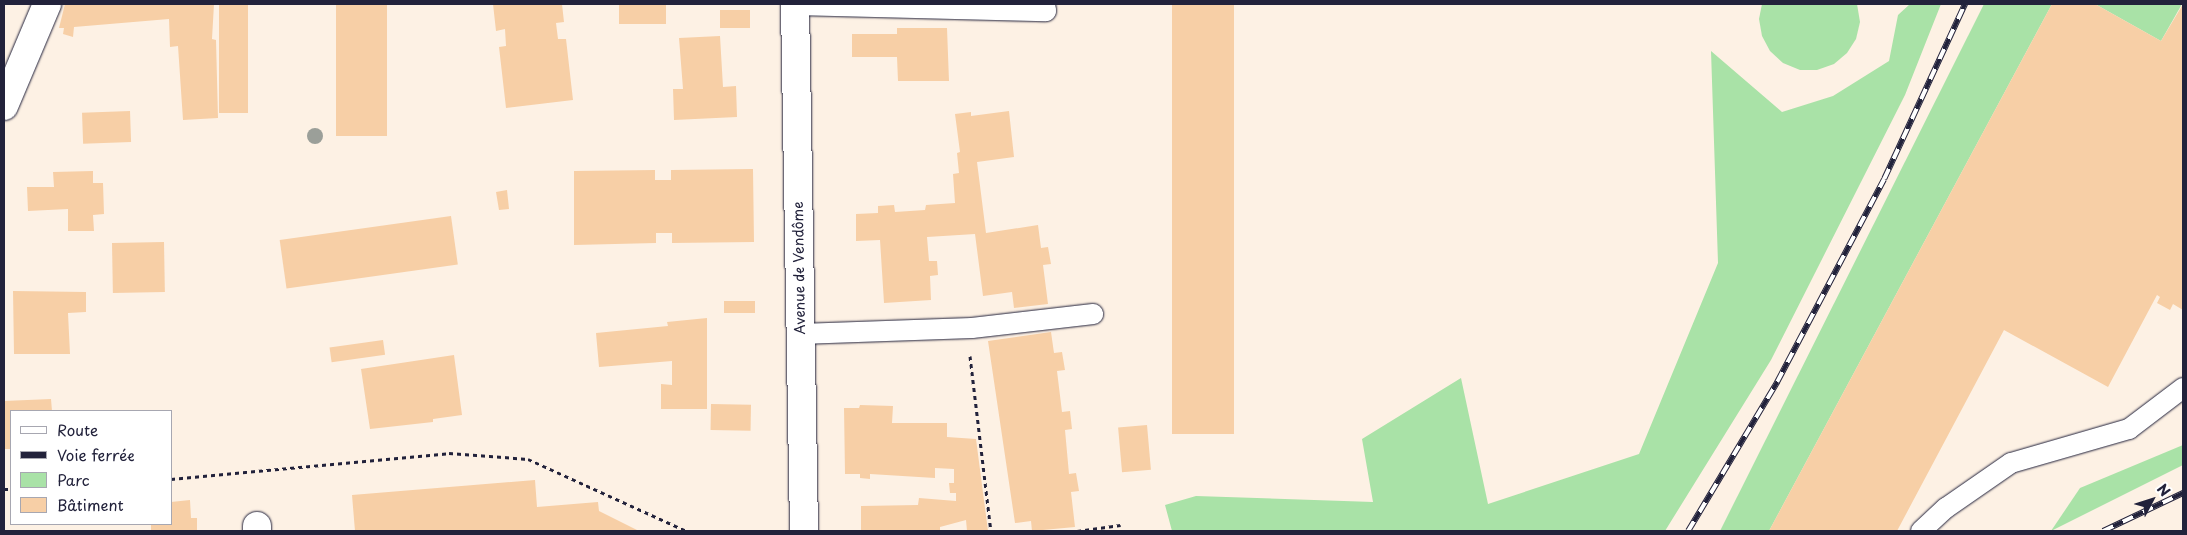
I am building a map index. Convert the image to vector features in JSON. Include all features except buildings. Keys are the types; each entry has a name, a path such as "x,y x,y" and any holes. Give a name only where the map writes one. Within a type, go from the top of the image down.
{"main road":[{"path":"4,106 15,58 46,4"},
{"name":"Avenue de Vendôme","path":"796,4 804,531"}],"lane":[{"path":"796,4 1045,7"},
{"path":"800,334 967,328 1093,314"},
{"path":"1921,531 1946,508 2012,463 2129,429 2183,388"}],"path":[{"path":"967,328 991,531"},
{"path":"172,480 449,453 528,459 687,531"},
{"path":"1077,531 1121,525"}],"green space":[{"path":"1762,4 1857,4 1860,22 1856,39 1847,53 1834,64 1817,70 1800,70 1783,63 1770,51 1762,36 1759,19"},
{"path":"1910,4 1941,4 1905,95 1771,360 1665,531 1172,531 1165,505 1196,496 1373,502 1362,439 1461,378 1488,504 1639,454 1718,263 1711,51 1782,112 1833,96 1889,61 1898,15"},
{"path":"1984,4 2052,4 1769,531 1720,531"},
{"path":"2095,4 2182,4 2161,41"},
{"path":"2183,445 2183,465 2051,531 2080,488"}],"railway":[{"path":"1688,531 1777,382 1884,179 1965,4"},
{"path":"2103,531 2183,493"}]}
